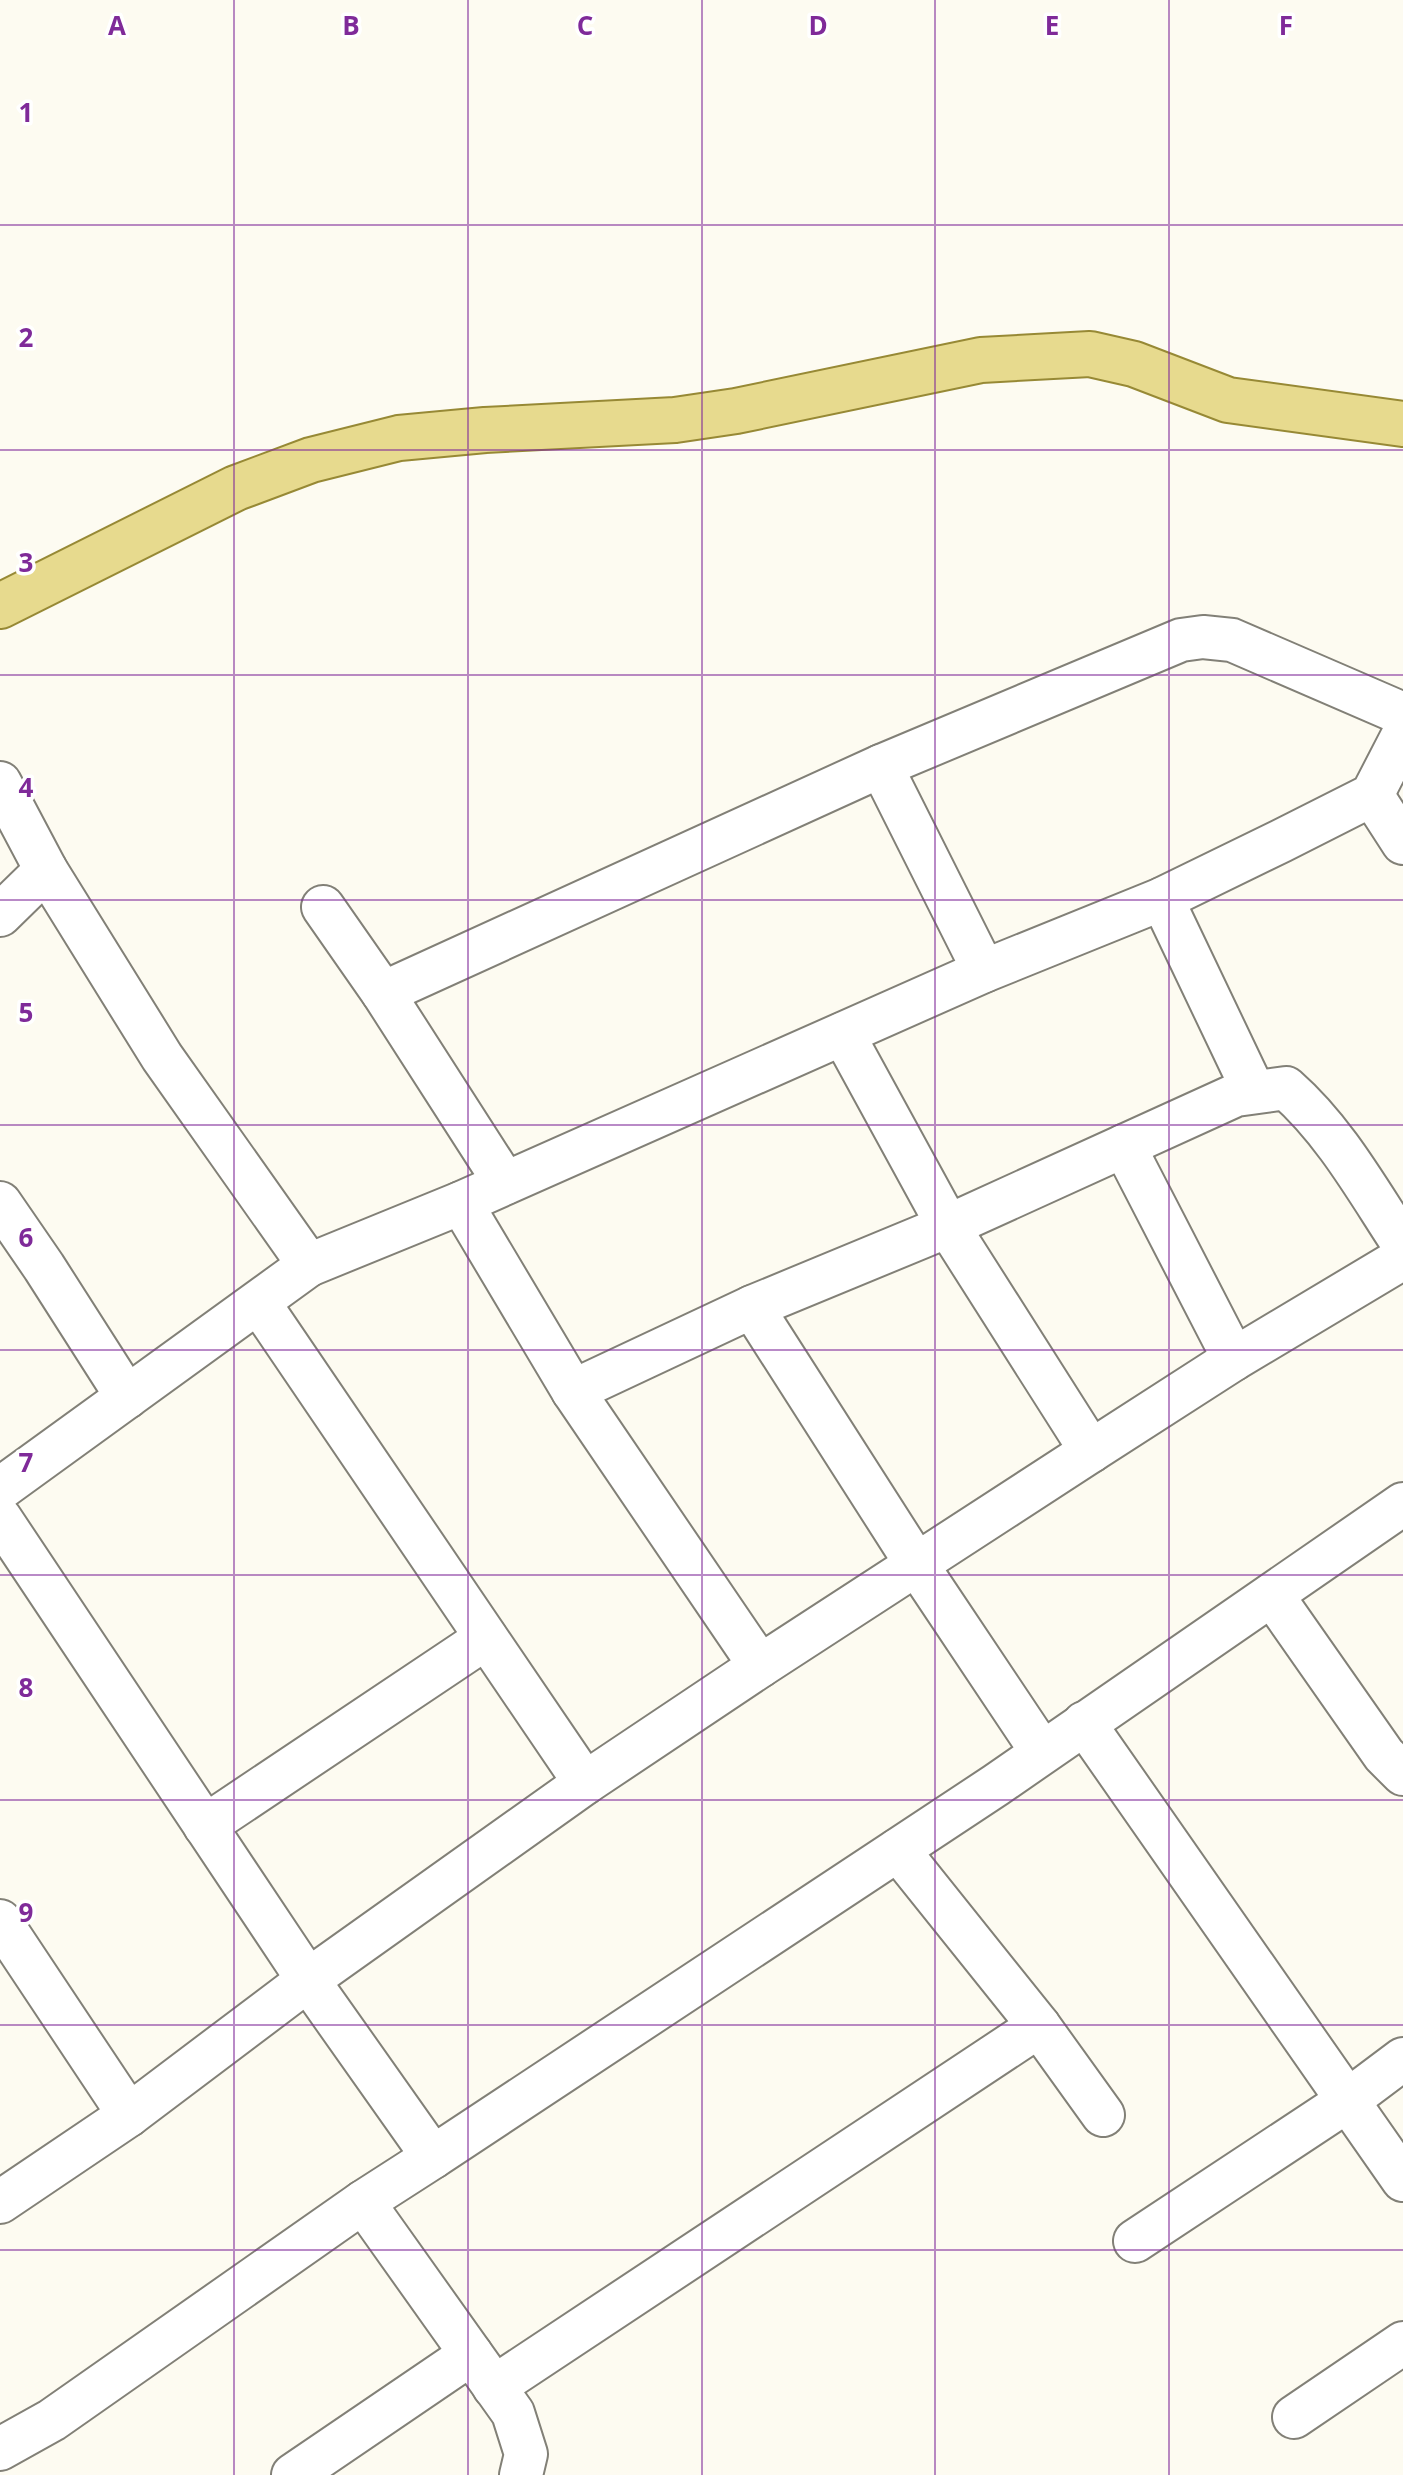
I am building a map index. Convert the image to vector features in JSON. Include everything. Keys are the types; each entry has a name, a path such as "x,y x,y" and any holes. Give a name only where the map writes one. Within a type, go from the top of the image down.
{"main road":[{"path":"0,606 236,488 311,460 399,438 675,420 736,411 981,360 1090,354 1134,364 1228,400 1403,424"}],"street":[{"path":"383,993 881,766 1181,640 1203,637 1232,640 1403,714"},
{"path":"0,1489 309,1265 461,1203 984,971 1162,899 1372,795 1403,735"},
{"path":"881,766 984,971"},
{"path":"0,783 46,870 162,1057 309,1265"},
{"path":"1372,795 1403,843"},
{"path":"0,915 46,870"},
{"path":"1162,899 1254,1092"},
{"path":"323,907 383,993 505,1183"},
{"path":"843,1034 948,1226 1091,1451"},
{"path":"573,1391 752,1307 948,1226 1236,1095 1286,1088 1305,1105 1347,1159 1403,1244"},
{"path":"1124,1146 1234,1359"},
{"path":"0,1203 127,1397"},
{"path":"461,1203 573,1391 760,1666"},
{"path":"0,2202 129,2115 308,1980 585,1783 1234,1359 1403,1258"},
{"path":"259,1303 585,1783"},
{"path":"752,1307 917,1565 1042,1752"},
{"path":"0,2449 52,2420 363,2202 996,1785 1403,1504"},
{"path":"0,1518 308,1980 433,2157"},
{"path":"1272,1595 1384,1755 1403,1774"},
{"path":"205,1826 486,1638"},
{"path":"1084,1723 1403,2180"},
{"path":"898,1850 1039,2026 1103,2115"},
{"path":"0,1921 129,2115"},
{"path":"293,2475 483,2370 1039,2026"},
{"path":"1135,2241 1347,2101 1403,2059"},
{"path":"363,2202 513,2413 526,2454 521,2475"},
{"path":"1294,2417 1403,2343"}]}
